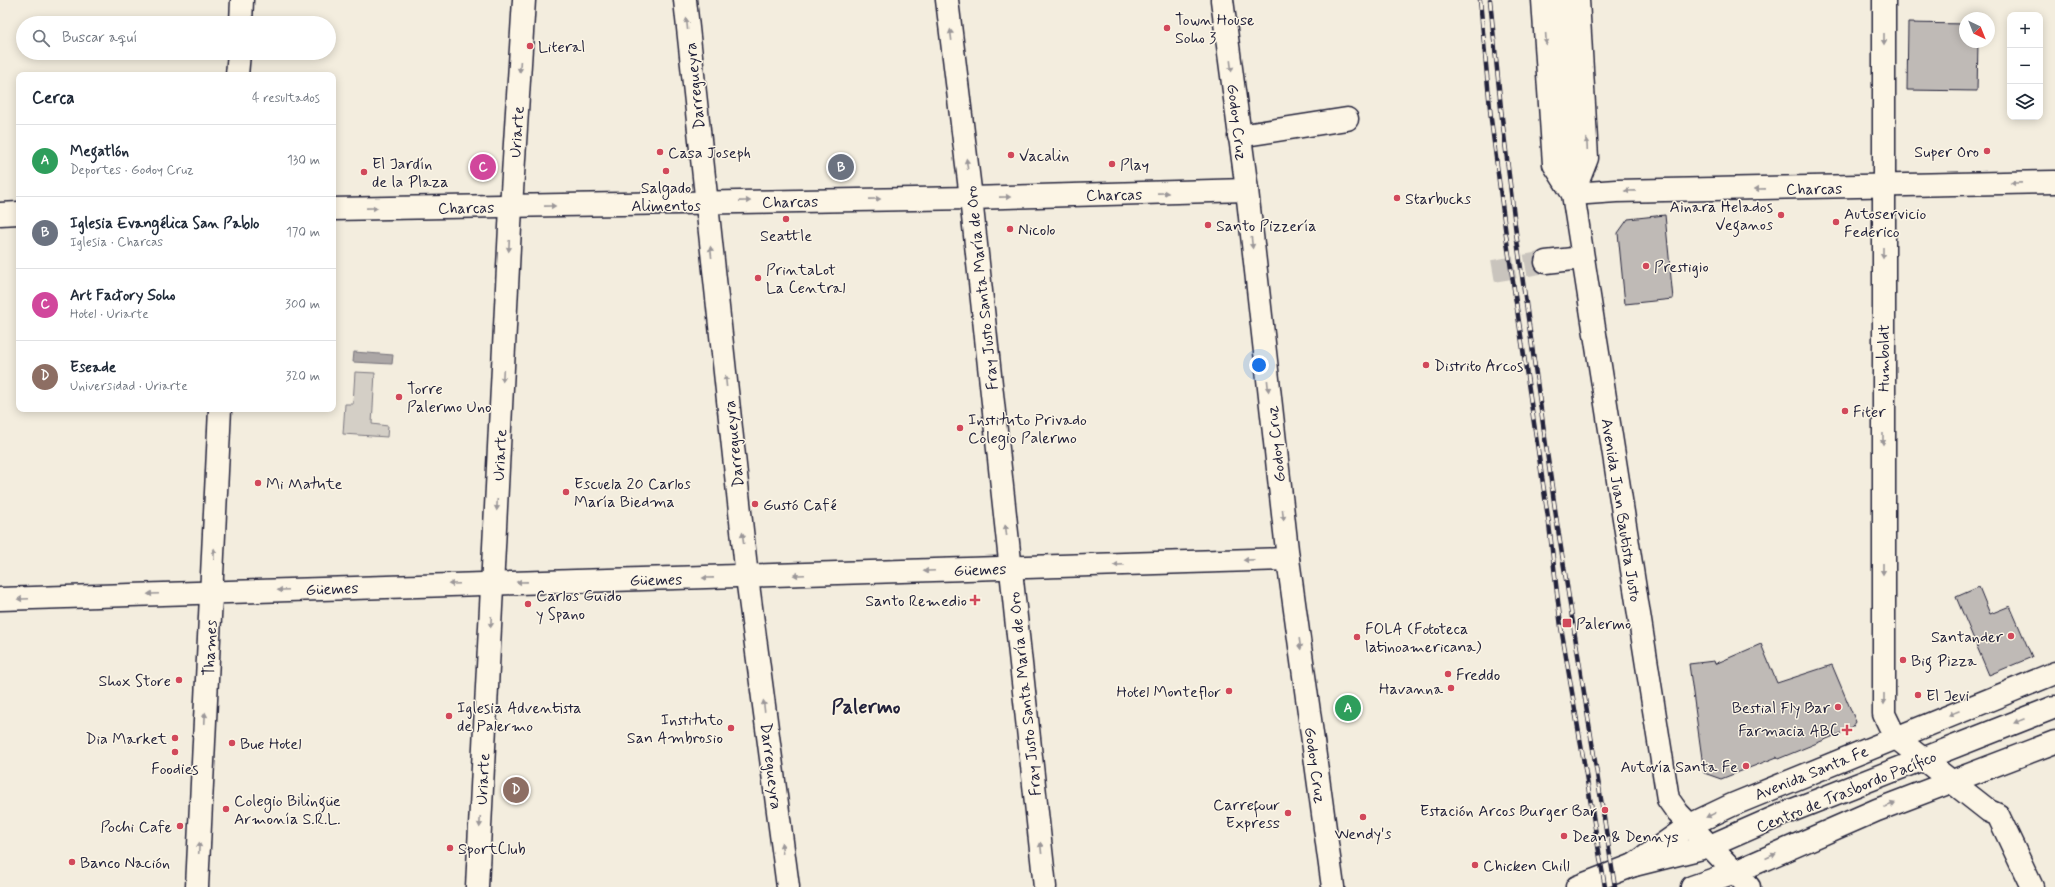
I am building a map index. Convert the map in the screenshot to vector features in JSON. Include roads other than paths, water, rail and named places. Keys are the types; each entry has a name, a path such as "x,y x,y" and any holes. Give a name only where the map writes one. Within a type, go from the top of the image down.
{"street":[{"path":"241,16 242,0"},
{"name":"Uriarte","path":"477,887 511,207 524,0"},
{"name":"Darregueyra","path":"685,0 747,577 788,887"},
{"name":"Fray Justo Santa María de Oro","path":"947,0 971,198 1045,887"},
{"name":"Godoy Cruz","path":"1222,0 1247,190 1288,559 1333,887"},
{"name":"Avenida Juan Bautista Justo","path":"1543,0 1554,164 1573,194 1668,799 1678,813 1742,880"},
{"path":"1561,0 1573,194"},
{"name":"Avenida Juan Bautista Justo","path":"1573,194 1587,158 1578,0"},
{"name":"Humboldt","path":"1884,0 1884,714 1895,737 1989,811 1998,814 2032,887"},
{"path":"237,72 238,60"},
{"path":"1239,136 1347,119"},
{"name":"Charcas","path":"1573,194 1616,191 2055,182"},
{"name":"Charcas","path":"336,209 971,198 1247,190"},
{"path":"0,214 16,213"},
{"path":"1546,262 1582,258"},
{"name":"Thames","path":"197,887 220,412"},
{"name":"Güemes","path":"0,599 1288,559"},
{"name":"Avenida Santa Fe","path":"1577,887 1634,865 1690,825 1732,805 1895,737 2055,673"},
{"name":"Centro de Trasbordo Pacífico","path":"1634,865 1710,846 1922,758 1956,747 2055,706"},
{"path":"1714,887 1742,880 1877,810 1953,782 2045,745 2055,729"},
{"path":"1692,887 1742,880"}],"tunnel":[{"path":"1493,271 1546,262"}],"railway":[{"path":"1480,0 1491,119 1506,235 1549,524 1561,627 1605,887"},
{"path":"1490,0 1516,233 1557,523 1615,887"}],"place":[{"name":"Town House Soho 3","path":"1167,28"},
{"name":"Literal","path":"530,46"},
{"name":"Super Oro","path":"1987,151"},
{"name":"Casa Joseph","path":"660,152"},
{"name":"Vacalin","path":"1011,155"},
{"name":"Play","path":"1112,164"},
{"name":"Art Factory Soho","path":"483,167"},
{"name":"Iglesia Evangélica San Pablo","path":"841,167"},
{"name":"Salgado Alimentos","path":"666,171"},
{"name":"El Jardín de la Plaza","path":"364,172"},
{"name":"Starbucks","path":"1397,198"},
{"name":"Ainara Helados Veganos","path":"1781,215"},
{"name":"Seattle","path":"786,219"},
{"name":"Autoservicio Federico","path":"1836,222"},
{"name":"Santo Pizzería","path":"1208,225"},
{"name":"Nicolo","path":"1010,229"},
{"name":"Prestigio","path":"1646,266"},
{"name":"PrintaLot La Central","path":"758,278"},
{"name":"Distrito Arcos","path":"1426,365"},
{"name":"Torre Palermo Uno","path":"399,397"},
{"name":"Fiter","path":"1845,411"},
{"name":"Instituto Privado Colegio Palermo","path":"960,428"},
{"name":"Mi Matute","path":"258,483"},
{"name":"Escuela 20 Carlos María Biedma","path":"566,492"},
{"name":"Gustó Café","path":"755,504"},
{"name":"Santo Remedio","path":"975,600"},
{"name":"Carlos Guido y Spano","path":"528,604"},
{"name":"Palermo","path":"1567,623"},
{"name":"Santander","path":"2011,636"},
{"name":"FOLA (Fototeca latinoamericana)","path":"1357,637"},
{"name":"Big Pizza","path":"1903,660"},
{"name":"Freddo","path":"1448,674"},
{"name":"Shox Store","path":"179,680"},
{"name":"Havanna","path":"1451,688"},
{"name":"Hotel Monteflor","path":"1229,691"},
{"name":"El Jevi","path":"1918,695"},
{"name":"Bestial Fly Bar","path":"1838,707"},
{"name":"Megatlón","path":"1348,708"},
{"name":"Iglesia Adventista de Palermo","path":"449,716"},
{"name":"Instituto San Ambrosio","path":"731,728"},
{"name":"Farmacia ABC","path":"1847,730"},
{"name":"Dia Market","path":"175,738"},
{"name":"Bue Hotel","path":"232,743"},
{"name":"Foodies","path":"175,752"},
{"name":"Autovía Santa Fe","path":"1746,766"},
{"name":"Eseade","path":"516,790"},
{"name":"Colegio Bilingüe Armonía S.R.L.","path":"226,809"},
{"name":"Estación Arcos Burger Bar","path":"1605,810"},
{"name":"Carrefour Express","path":"1288,813"},
{"name":"Wendy's","path":"1363,817"},
{"name":"Pochi Cafe","path":"180,826"},
{"name":"Dean & Dennys","path":"1564,836"},
{"name":"SportClub","path":"450,848"},
{"name":"Banco Nación","path":"72,862"},
{"name":"Chicken Chill","path":"1475,865"}],"district":[{"name":"Palermo","path":"866,706"}]}
